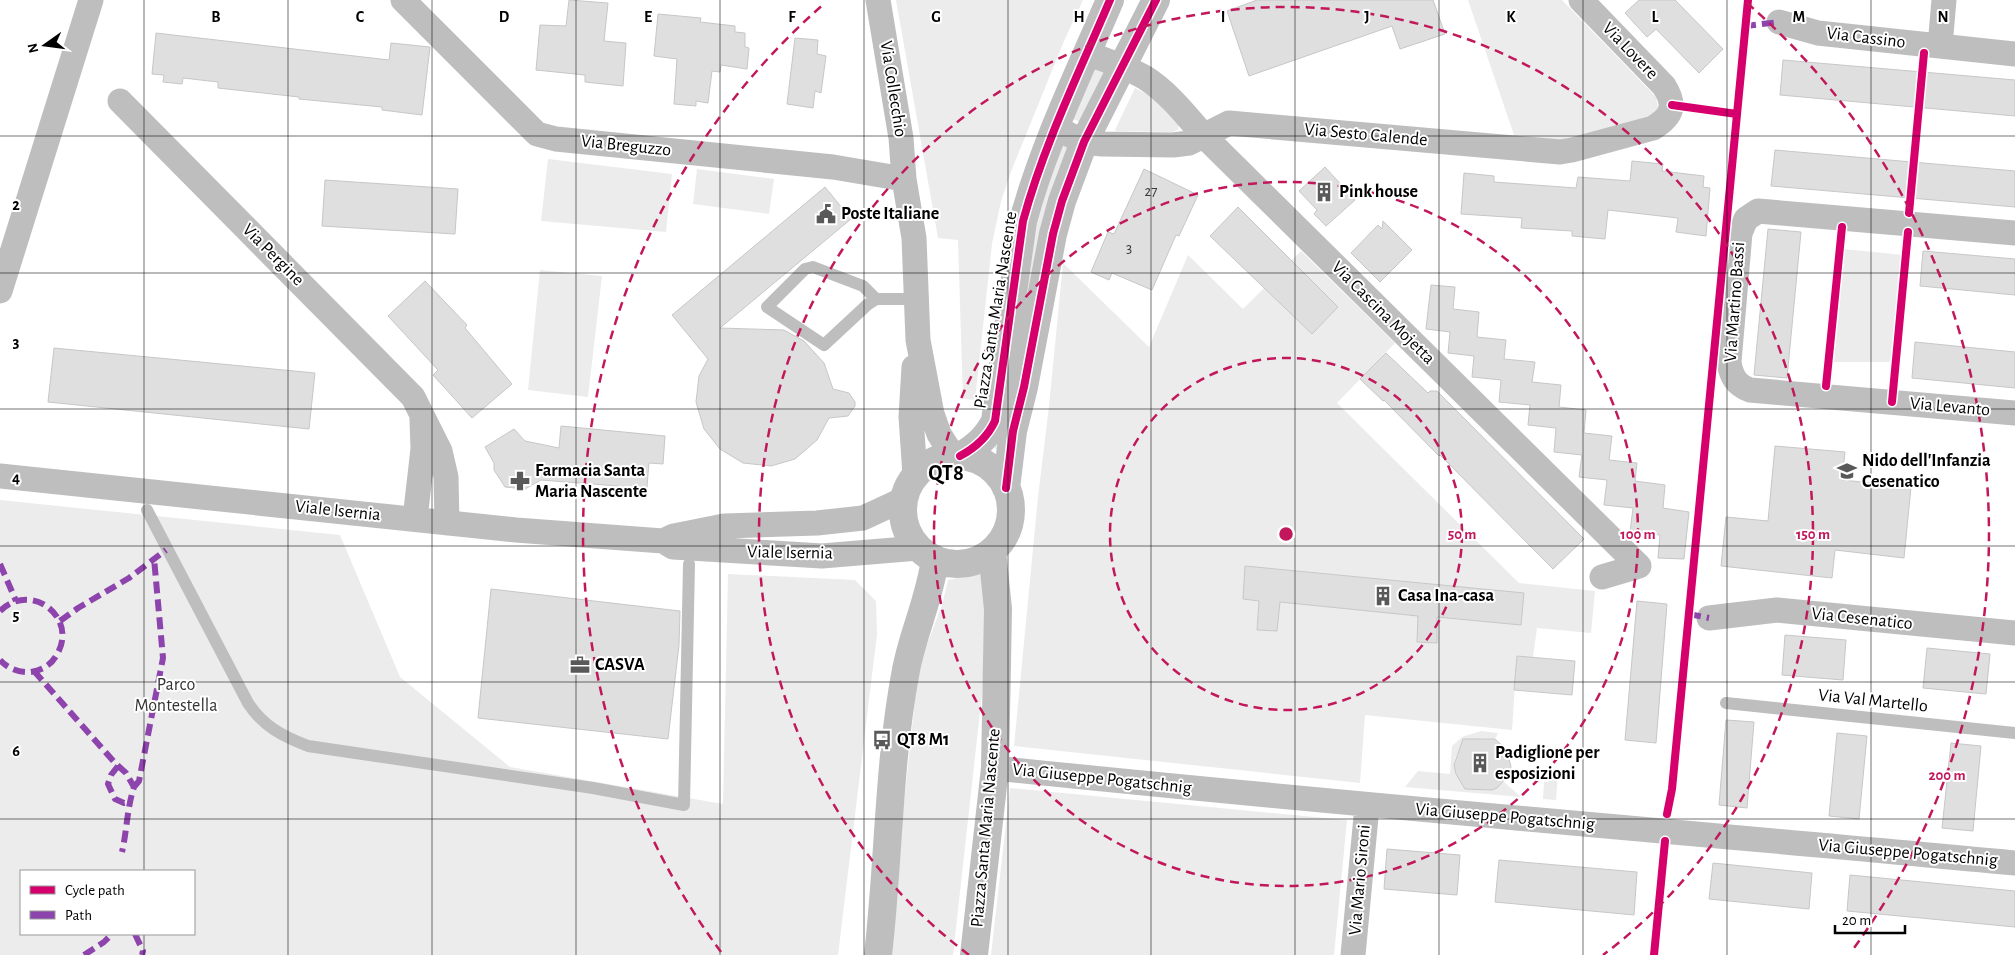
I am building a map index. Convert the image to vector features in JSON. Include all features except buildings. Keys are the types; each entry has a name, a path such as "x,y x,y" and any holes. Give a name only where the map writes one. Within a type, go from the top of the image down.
{"street":[{"path":"0,291 92,0"},
{"name":"Via Breguzzo","path":"402,0 537,134 556,139 834,167 904,178"},
{"name":"Via Collecchio","path":"878,0 901,138 904,178"},
{"name":"Piazza Santa Maria Nascente","path":"957,456 980,442 989,432 995,421 1023,221 1031,190 1054,128 1110,0"},
{"path":"1006,488 1013,431 1024,387 1053,234 1084,142 1124,67 1156,0"},
{"name":"Via Lovere","path":"1581,0 1664,86 1669,94 1672,105"},
{"path":"1940,46 1944,0"},
{"name":"Via Cassino","path":"1779,22 1818,33 2015,54"},
{"name":"Via Cascina Mojetta","path":"1086,53 1124,67 1145,78 1158,88 1203,135 1639,566 1602,578"},
{"name":"Via Pergine","path":"120,101 413,397 440,451 446,477 447,522"},
{"name":"Via Sesto Calende","path":"1054,128 1084,142 1102,144 1173,145 1189,143 1230,123 1560,152 1653,128 1670,114 1672,105"},
{"path":"904,178 914,238 918,340 932,414 939,434 957,456"},
{"name":"Via Martino Bassi","path":"1737,384 1732,377 1729,362 1740,233 1746,219 1758,211 1767,210 2015,233"},
{"path":"910,487 935,460 957,456 980,460 1000,477 1006,488 1010,503 1010,520 1003,537 992,551 982,558 965,564 953,564 927,554 910,538 903,512 910,487 912,383 918,340"},
{"name":"Via Levanto","path":"1737,384 1750,390 2015,414"},
{"path":"415,519 422,449 422,412"},
{"name":"Viale Isernia","path":"5,473 516,530 663,541 674,536 724,526 817,523 863,518 910,487"},
{"name":"Viale Isernia","path":"663,541 673,548 822,556 927,554"},
{"name":"Piazza Santa Maria Nascente","path":"974,955 995,768 998,609 992,551"},
{"path":"878,955 895,743 906,669 932,583 927,554"},
{"name":"Via Cesenatico","path":"1709,618 1777,610 2015,633"},
{"name":"Via Giuseppe Pogatschnig","path":"995,768 1367,806 1665,830 2015,863"},
{"name":"Via Mario Sironi","path":"1353,955 1367,806"}],"lane":[{"path":"876,299 863,286 813,267 805,269 767,307 824,345 876,299 916,299"},
{"path":"147,510 166,550 248,703 264,724 285,737 308,746 592,788 684,805 689,564"},
{"name":"Via Val Martello","path":"1726,703 2015,733"}],"green space":[{"path":"896,0 1083,0 1064,41 1001,201 992,244 975,400 963,399 958,240 938,238"},
{"path":"1468,0 1562,0 1656,97 1658,108 1655,114 1565,141 1515,138"},
{"path":"1094,67 1106,73 1082,122 1072,119"},
{"path":"1135,88 1152,97 1179,124 1178,130 1172,132 1116,131"},
{"path":"1058,144 1072,148 997,450 991,445 1022,269"},
{"path":"548,159 672,174 666,232 541,221"},
{"path":"697,169 774,179 769,214 693,204"},
{"path":"1843,249 1904,255 1894,362 1832,362"},
{"path":"1301,251 1395,343 1337,403 1519,583 1595,591 1591,633 1537,628 1533,657 1517,656 1512,730 1365,715 1360,783 1014,746 1063,263 1149,347 1188,255 1243,309","holes":["1246,566 1523,593 1521,625 1437,617 1437,643 1417,642 1418,616 1280,602 1277,631 1257,630 1259,601 1243,599"]},
{"path":"540,270 602,276 588,397 528,390"},
{"name":"Parco Montestella","path":"0,500 340,535 400,677 510,767 723,804 728,574 855,580 876,601 877,634 838,955 0,955"},
{"path":"981,573 983,576 986,658 953,955 888,955 916,690 923,655 942,605 948,580"},
{"path":"1481,731 1498,733 1495,739 1474,740 1468,743 1459,752 1454,765 1472,789 1492,790 1504,782 1521,797 1405,787 1418,771 1450,774 1452,746 1462,737"},
{"path":"1545,769 1555,771 1558,774 1556,800 1543,799 1544,782 1549,782 1550,775 1545,774"},
{"path":"1010,788 1347,820 1334,955 991,955"}],"marked path":[{"path":"1746,24 1746,26 1779,22"},
{"path":"60,621 78,608 129,578 166,550"},
{"path":"134,787 139,781 163,658 154,558"},
{"path":"0,564 16,601"},
{"path":"0,611 13,603 26,600 38,602 49,608 57,617 62,629 62,642 56,656 52,662 42,668 31,672 23,672 10,668 0,660"},
{"path":"1689,614 1709,618"},
{"path":"34,671 126,773 134,787 122,852"},
{"path":"118,766 111,775 108,784 115,799 124,803 129,802"},
{"path":"84,955 111,935"},
{"path":"135,935 143,951 142,955"}],"cycle path":[{"path":"960,456 980,441 989,432 995,421 1023,221 1031,192 1052,136 1110,0"},
{"path":"1006,488 1013,431 1024,387 1053,234 1062,201 1084,142 1156,0"},
{"path":"1667,814 1672,789 1748,0"},
{"path":"1909,213 1924,53"},
{"path":"1672,105 1737,114"},
{"path":"1826,386 1842,227"},
{"path":"1892,402 1908,232"},
{"path":"1654,955 1665,841"}],"place":[{"name":"Pink house","path":"1324,192"},
{"name":"Poste Italiane","path":"826,214"},
{"name":"Nido dell'Infanzia Cesenatico","path":"1847,471"},
{"name":"Farmacia Santa Maria Nascente","path":"520,481"},
{"name":"Casa Ina-casa","path":"1383,596"},
{"name":"CASVA","path":"580,665"},
{"name":"QT8 M1","path":"882,740"},
{"name":"Padiglione per esposizioni","path":"1480,763"}],"district":[{"name":"QT8","path":"946,473"}]}
